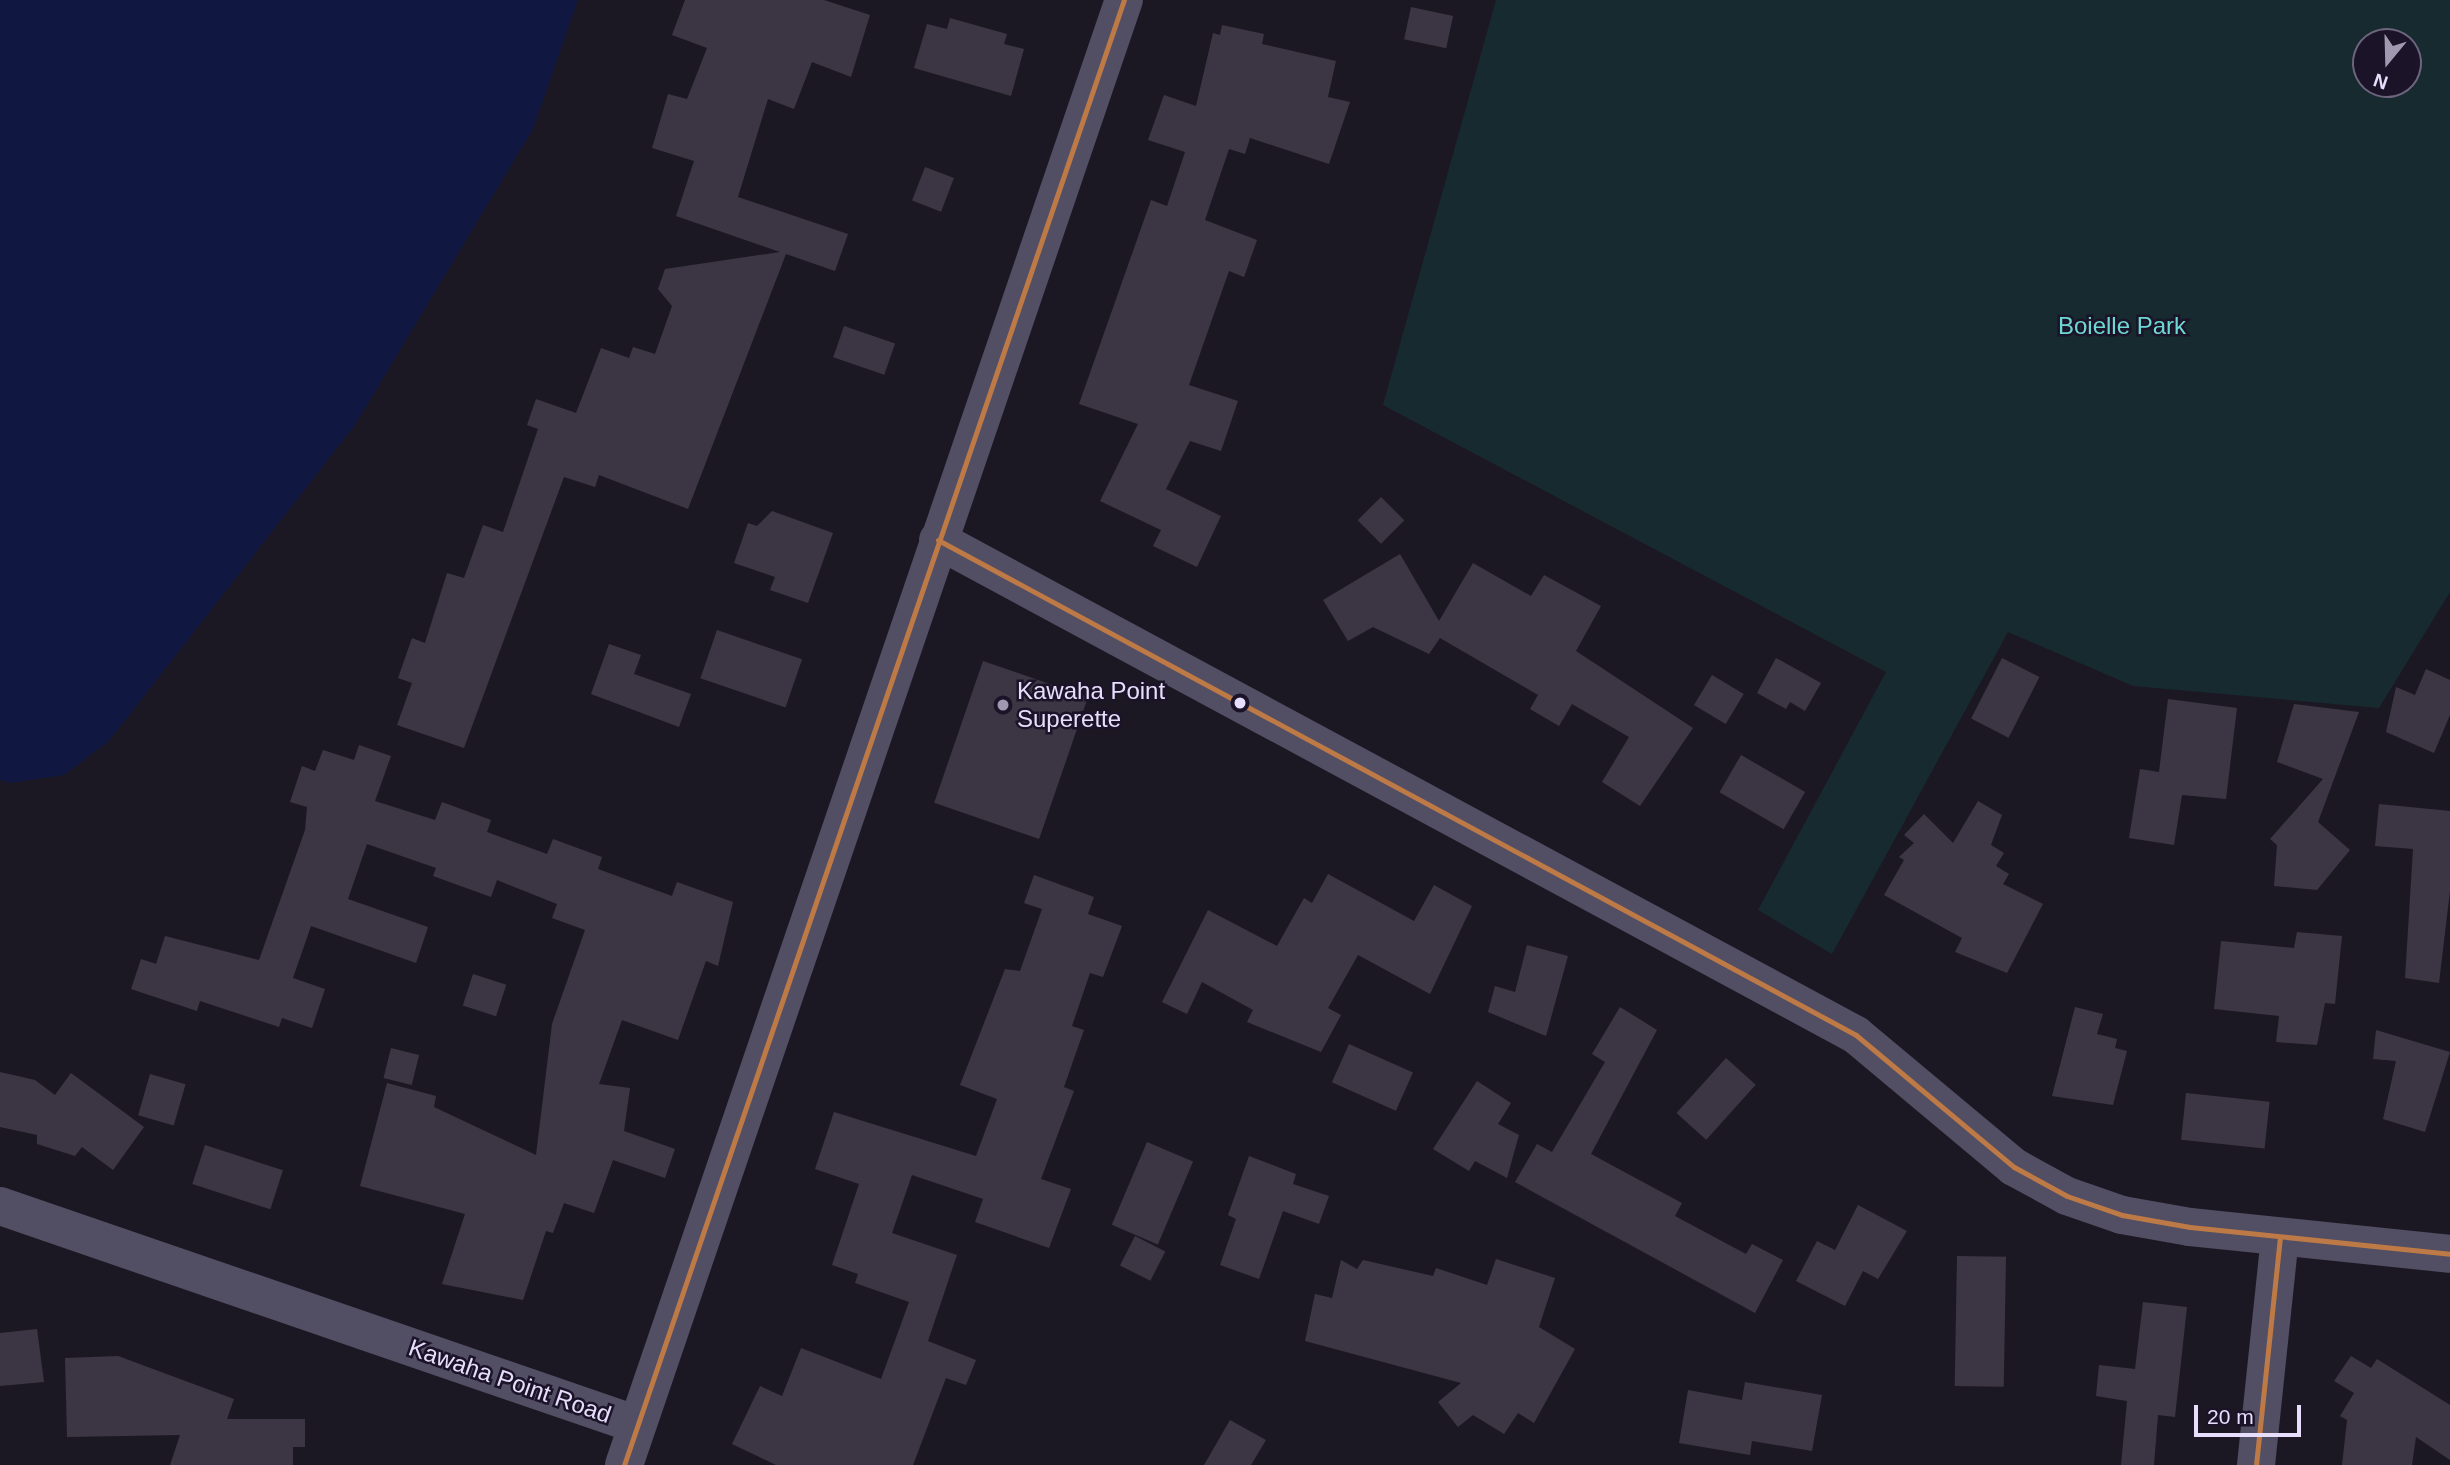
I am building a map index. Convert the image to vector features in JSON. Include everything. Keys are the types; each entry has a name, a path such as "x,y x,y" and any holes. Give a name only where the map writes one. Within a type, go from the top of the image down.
{"street":[{"name":"Kawaha Point Road","path":"0,1206 635,1424 1124,0"},
{"path":"938,540 1856,1035 2014,1167 2067,1196 2122,1215 2280,1237 2450,1254"},
{"path":"2256,1465 2280,1237"},
{"path":"624,1465 635,1424"}],"green space":[{"name":"Boielle Park","path":"1496,0 2450,0 2450,592 2379,708 2133,686 2008,632 1832,954 1758,910 1886,672 1383,405"}],"shaded area":[{"path":"0,0 578,0 533,129 355,425 109,741 64,775 10,783 0,780"}],"building":[{"path":"685,0 824,0 870,15 851,77 812,62 794,109 768,99 738,197 848,234 835,271 786,254 688,509 599,475 595,487 564,477 464,748 397,725 412,683 398,678 412,638 425,643 447,573 464,578 483,525 503,532 538,429 527,425 536,399 576,413 601,348 629,358 633,347 655,354 672,306 658,289 665,269 780,252 676,216 694,161 652,148 668,94 687,99 707,48 672,35"},
{"path":"1411,7 1453,16 1446,48 1404,39"},
{"path":"950,18 1007,34 1004,44 1024,49 1011,96 914,68 927,24 947,29"},
{"path":"1222,25 1264,34 1262,44 1336,61 1328,97 1350,102 1329,164 1250,138 1245,154 1229,149 1205,220 1257,240 1244,277 1229,271 1189,385 1238,401 1221,451 1190,441 1166,489 1221,516 1197,567 1153,546 1161,530 1100,501 1138,424 1079,404 1151,200 1167,206 1185,152 1148,140 1164,95 1196,106 1213,33 1220,35"},
{"path":"925,167 954,178 941,212 912,201"},
{"path":"844,326 895,344 884,375 833,357"},
{"path":"1381,497 1404,520 1381,544 1358,520"},
{"path":"772,511 833,533 808,603 770,590 775,577 734,563 748,523 757,526"},
{"path":"1400,554 1439,621 1473,563 1531,596 1544,575 1601,606 1576,651 1693,728 1640,806 1602,782 1629,737 1572,704 1559,726 1530,709 1538,695 1440,638 1429,654 1373,627 1348,641 1323,600"},
{"path":"717,630 802,659 785,708 700,678"},
{"path":"609,644 641,655 634,674 691,694 679,727 591,694"},
{"path":"1776,658 1821,683 1805,711 1790,702 1786,709 1757,693"},
{"path":"2002,658 2039,677 2009,738 1971,719"},
{"path":"983,661 1088,697 1039,839 934,803"},
{"path":"2426,669 2450,680 2450,715 2434,753 2386,732 2396,687 2415,695"},
{"path":"1712,675 1744,694 1726,724 1694,705"},
{"path":"2168,699 2237,708 2226,799 2182,795 2174,845 2129,838 2140,769 2159,772"},
{"path":"2294,704 2359,712 2318,822 2350,850 2317,890 2274,886 2277,845 2270,839 2323,779 2277,762"},
{"path":"359,745 391,756 375,801 435,820 442,802 491,820 487,832 547,854 553,839 602,857 598,869 672,896 677,882 733,902 718,966 706,961 678,1040 622,1020 599,1084 630,1088 624,1131 675,1149 665,1178 613,1160 594,1213 564,1203 553,1233 546,1231 523,1300 442,1284 465,1214 360,1186 387,1083 436,1096 434,1107 536,1155 552,1024 585,930 552,918 557,904 497,880 491,897 433,876 436,868 367,844 348,899 428,927 416,963 311,926 293,978 325,989 312,1028 282,1018 279,1027 200,1001 197,1011 131,989 141,959 156,964 165,936 259,960 305,830 307,807 290,802 302,766 315,771 323,750 354,760"},
{"path":"1741,755 1805,792 1784,829 1720,792"},
{"path":"1978,801 2002,815 1991,845 2004,853 1996,866 2009,874 2003,884 2043,904 2007,973 1955,952 1962,938 1884,895 1904,860 1899,857 1914,843 1904,835 1924,814 1953,843"},
{"path":"2379,804 2450,811 2450,891 2439,983 2405,978 2413,849 2375,846"},
{"path":"1328,874 1414,921 1434,885 1472,906 1430,994 1358,955 1328,1008 1341,1015 1321,1052 1247,1022 1253,1010 1202,982 1187,1014 1162,1002 1208,910 1277,946 1304,898 1312,903"},
{"path":"1034,875 1094,897 1088,914 1122,926 1103,977 1090,973 1072,1026 1084,1030 1064,1087 1074,1091 1041,1179 1071,1189 1049,1248 975,1222 983,1199 912,1175 892,1233 957,1255 928,1341 976,1360 966,1385 946,1378 913,1465 776,1465 732,1444 760,1386 782,1396 801,1348 881,1379 909,1302 855,1283 858,1274 832,1265 859,1184 815,1169 834,1112 976,1156 997,1099 960,1085 1005,969 1020,971 1042,909 1024,903"},
{"path":"2297,932 2342,936 2335,1004 2325,1003 2317,1045 2276,1042 2279,1016 2214,1009 2221,941 2294,948"},
{"path":"1527,945 1568,956 1546,1036 1488,1012 1495,986 1515,992"},
{"path":"473,974 506,985 496,1016 463,1005"},
{"path":"1620,1007 1657,1030 1591,1154 1682,1203 1675,1216 1746,1254 1752,1244 1783,1260 1755,1313 1515,1182 1537,1144 1552,1152 1605,1062 1592,1054"},
{"path":"2075,1007 2103,1014 2097,1034 2117,1039 2115,1048 2127,1051 2113,1105 2052,1096"},
{"path":"2376,1030 2450,1052 2425,1132 2383,1119 2396,1061 2373,1059"},
{"path":"1349,1044 1413,1072 1396,1111 1332,1082"},
{"path":"391,1048 419,1055 412,1085 384,1078"},
{"path":"1726,1058 1756,1085 1706,1140 1676,1113"},
{"path":"0,1072 35,1080 55,1095 71,1073 144,1127 113,1170 82,1147 75,1156 37,1144 37,1135 0,1127"},
{"path":"150,1074 186,1084 174,1126 138,1115"},
{"path":"1477,1081 1511,1103 1498,1124 1519,1135 1507,1178 1475,1161 1469,1171 1433,1149"},
{"path":"2186,1093 2270,1102 2265,1149 2181,1140"},
{"path":"1147,1142 1193,1162 1158,1244 1112,1225"},
{"path":"205,1145 283,1170 270,1209 192,1184"},
{"path":"1249,1156 1296,1174 1293,1184 1329,1196 1319,1224 1283,1211 1259,1279 1220,1265 1236,1219 1228,1215"},
{"path":"1858,1205 1907,1231 1878,1279 1863,1271 1845,1306 1796,1281 1817,1241 1835,1250"},
{"path":"1135,1236 1165,1251 1150,1281 1120,1265"},
{"path":"1957,1256 2006,1257 2004,1387 1955,1386"},
{"path":"1496,1259 1555,1278 1539,1327 1575,1349 1534,1423 1518,1413 1504,1434 1473,1415 1458,1427 1438,1402 1461,1383 1305,1341 1315,1294 1332,1298 1341,1260 1357,1269 1363,1260 1433,1276 1436,1268 1487,1285"},
{"path":"2143,1302 2187,1307 2175,1417 2158,1415 2154,1465 2121,1465 2127,1401 2096,1396 2099,1365 2135,1369"},
{"path":"37,1329 44,1382 0,1386 0,1333"},
{"path":"118,1356 234,1399 227,1419 305,1419 305,1447 293,1447 293,1465 170,1465 180,1435 67,1437 65,1358"},
{"path":"2351,1356 2371,1368 2377,1359 2450,1405 2450,1460 2416,1437 2412,1465 2342,1465 2347,1420 2340,1416 2354,1393 2334,1381"},
{"path":"1745,1382 1822,1395 1812,1451 1752,1441 1750,1455 1679,1443 1688,1390 1742,1400"},
{"path":"1230,1420 1266,1440 1251,1465 1204,1465"}],"transit line":[{"path":"624,1465 1124,0"},
{"path":"938,540 1856,1035 2014,1167 2067,1196 2122,1215 2190,1227 2450,1254"},
{"path":"2256,1465 2280,1237"}],"place":[{"name":"Kawaha Point Superette","path":"1003,705"}]}
